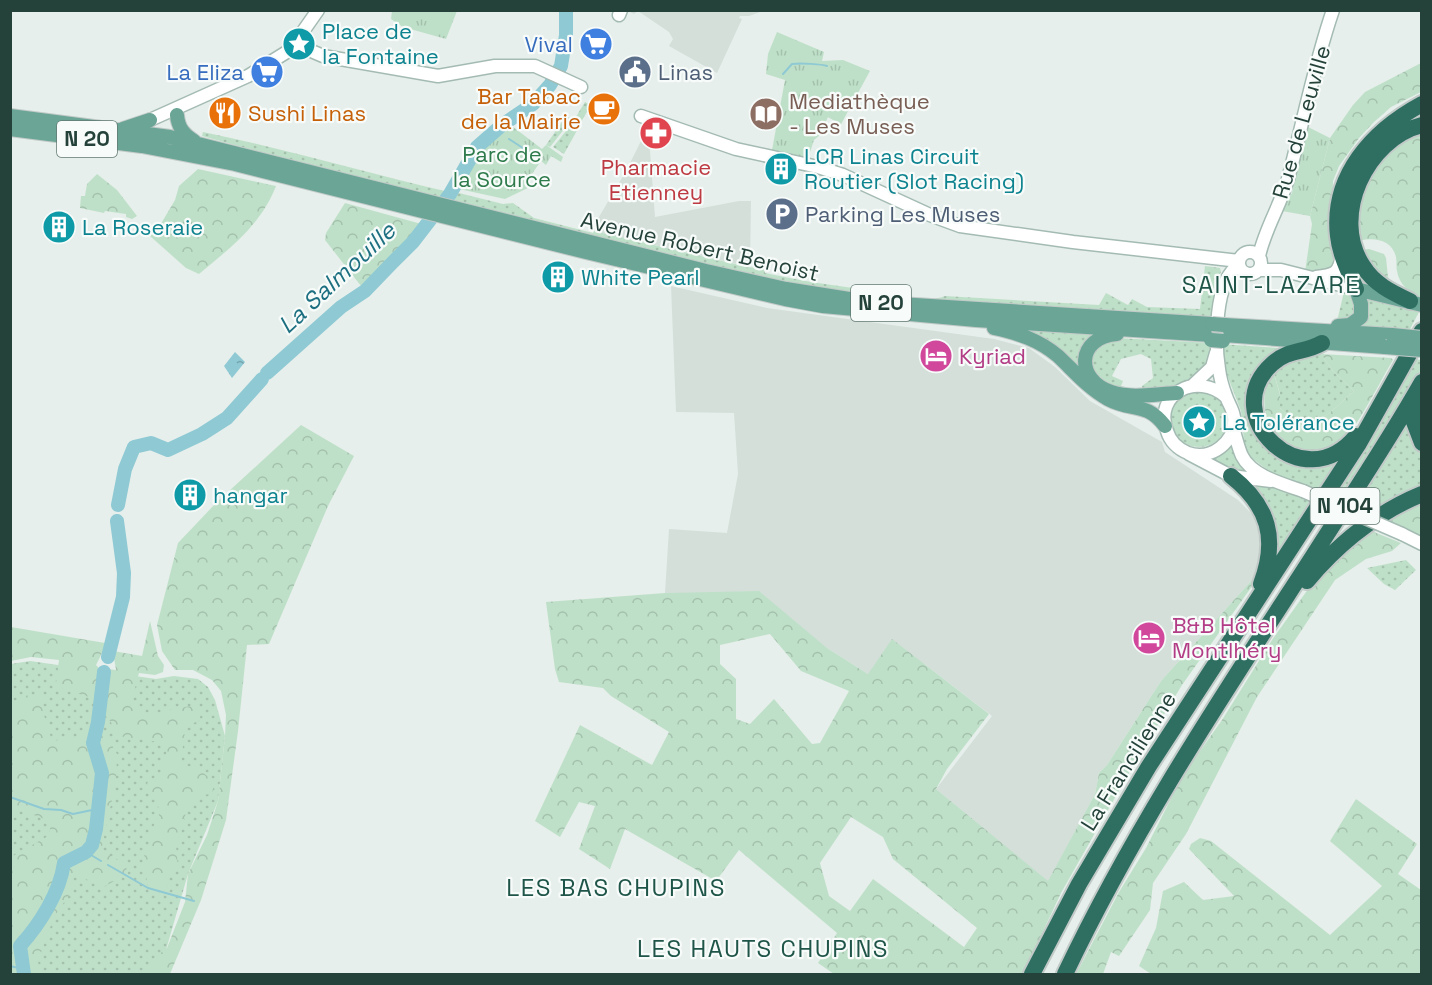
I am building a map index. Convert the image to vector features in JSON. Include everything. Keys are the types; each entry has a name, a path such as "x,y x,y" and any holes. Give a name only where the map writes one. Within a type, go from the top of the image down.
{"highway":[{"path":"1356,289 1342,255 1338,235 1338,211 1342,189 1351,170 1375,136 1406,112 1422,104"},
{"path":"1416,303 1380,285 1367,272 1353,247 1350,220 1358,185 1374,159 1399,135 1422,125"},
{"name":"La Francilienne","path":"1032,975 1079,884 1149,766 1358,445 1422,331"},
{"path":"1318,341 1278,359 1265,371 1257,386 1255,404 1258,421 1264,434 1282,452 1295,457 1306,459 1326,457 1346,447 1376,412"},
{"path":"1420,385 1414,422 1422,443"},
{"name":"La Francilienne","path":"1065,975 1133,843 1420,385"},
{"path":"1231,476 1256,500 1269,533 1266,571 1261,586 1249,602 1249,611"},
{"path":"1269,625 1282,616 1307,581 1351,537 1386,512 1422,494"}],"main road":[{"name":"Avenue Robert Benoist","path":"10,116 116,130 169,123 196,143 785,300 859,311 1218,336"},
{"path":"116,130 150,120"},
{"path":"84,139 102,136 142,142 156,139 169,123 177,123 183,133 196,143"},
{"name":"Avenue Robert Benoist","path":"10,129 142,146 428,206"},
{"name":"Avenue Robert Benoist","path":"448,211 825,297 1218,336"},
{"path":"1356,289 1416,303"},
{"path":"1318,341 1331,326 1350,325 1359,320 1362,308 1356,289"},
{"path":"976,320 989,327 1015,332 1048,348 1088,386 1122,405 1151,411 1165,426"},
{"path":"1177,393 1140,396 1110,392 1098,385 1089,375 1085,365 1085,354 1096,339 1115,334 1318,341 1388,341 1422,338"},
{"path":"1388,341 1422,350"}],"street":[{"path":"163,151 169,123 190,103 248,76 296,46 318,10"},
{"name":"Rue de Leuville","path":"1249,262 1278,207 1287,180 1333,10"},
{"path":"296,46 323,56 438,76 495,66 535,66 581,87"},
{"path":"641,116 736,149 818,167 843,175 930,215 960,226 1249,262 1356,289"},
{"path":"150,120 169,123"},
{"path":"1312,278 1335,273 1340,266 1342,255"},
{"path":"1186,452 1205,454 1215,451 1230,438 1233,428 1232,406 1226,397 1219,369 1218,336 1221,293 1226,279 1223,263 1215,258"},
{"path":"1226,279 1236,274 1249,262"},
{"path":"1218,336 1212,367 1193,385 1177,393 1167,408 1165,426 1169,437 1176,446 1231,476 1275,481"},
{"path":"1193,385 1211,387 1226,397"},
{"path":"1233,428 1242,457 1256,470 1275,481 1303,491 1422,544"}],"shaded area":[{"path":"638,11 763,11 749,16 740,16 739,18 742,19 717,73 669,46 673,39 669,32"},
{"path":"643,137 649,138 655,217 739,201 751,201 750,267 594,231 596,222"},
{"path":"671,286 767,308 994,339 1029,348 1055,367 1090,401 1162,442 1165,452 1238,500 1254,516 1258,525 1261,570 1161,681 1107,765 1099,773 1095,794 1048,882 936,789 992,716 923,663 868,674 827,648 665,593 669,529 727,533 738,474 734,413 676,412"}],"green space":[{"path":"392,10 457,11 446,39 403,27 391,19"},
{"path":"777,32 824,52 822,61 843,60 870,71 841,124 828,117 820,135 814,140 808,158 772,150 785,80 766,74 768,54"},
{"path":"1421,63 1421,92 1391,107 1374,122 1339,166 1333,181 1334,263 1325,271 1305,272 1312,224 1310,216 1330,138 1365,92"},
{"path":"840,95 852,102 841,124 828,117"},
{"path":"585,102 591,105 581,122 569,123 550,147 546,145 566,116 574,120"},
{"name":"Parc de la Source","path":"508,123 542,149 546,145 563,157 561,162 551,156 546,165 541,161 529,178 532,186 505,199 459,189 478,150"},
{"path":"580,125 564,154 553,147 570,126"},
{"path":"1306,126 1330,138 1310,216 1282,211 1292,193"},
{"path":"203,132 449,192 444,199 321,169 202,136"},
{"path":"1421,132 1421,297 1402,284 1398,276 1396,257 1390,246 1370,239 1358,241 1355,218 1369,175 1390,149"},
{"path":"198,169 276,186 262,213 244,235 199,274 186,268 150,236 162,222 175,200 179,186"},
{"path":"97,174 117,190 137,216 132,219 126,217 126,214 105,211 104,213 80,208 81,196 85,196 87,184"},
{"path":"459,193 503,204 513,203 534,218 593,233 594,231 764,269 765,273 920,299 945,296 1099,305 1106,293 1128,305 1132,299 1147,307 1200,309 1205,266 1220,268 1221,272 1215,283 1213,317 885,299 796,287 450,200 452,196"},
{"path":"345,203 425,225 413,242 365,291 325,240 326,233"},
{"path":"1369,249 1384,254 1388,277 1394,289 1381,280 1360,250"},
{"path":"1344,292 1352,295 1356,311 1351,319 1332,323 1338,317"},
{"path":"1361,292 1419,312 1409,331 1361,329"},
{"path":"1021,327 1100,334 1082,359 1125,403"},
{"path":"1116,338 1213,343 1207,366 1201,372 1177,385 1151,391 1143,392 1142,386 1153,378 1151,359 1141,354 1121,359 1112,376 1123,381 1121,386 1135,389 1134,393 1117,391 1091,372 1093,347"},
{"path":"1220,344 1279,348 1263,363 1261,440 1340,458 1319,491 1269,471 1245,451 1241,411 1224,367"},
{"path":"1306,353 1321,354 1333,371 1354,391 1327,415 1319,420 1302,424 1292,421 1280,408 1280,394 1273,370"},
{"path":"1321,354 1391,358 1393,360 1363,413 1345,438 1327,449 1309,452 1293,448 1280,438 1270,425 1265,408 1266,389 1273,370 1280,395 1280,408 1292,421 1302,424 1310,423 1327,415 1354,391 1333,371"},
{"path":"1413,359 1421,360 1421,370 1343,501 1331,496"},
{"path":"1199,389 1215,394 1223,402 1228,418 1223,434 1215,442 1199,447 1183,442 1175,434 1170,418 1175,402 1183,394"},
{"path":"1405,421 1421,447 1421,490 1374,514 1354,506"},
{"path":"301,425 354,456 328,506 269,644 247,645 226,820 201,900 170,974 147,974 152,960 167,948 185,902 188,874 207,835 218,801 225,736 226,715 221,691 212,680 193,670 175,670 162,651 157,625 178,543 216,503"},
{"path":"1233,438 1253,473 1230,473 1207,457"},
{"path":"1245,481 1270,484 1312,501 1273,567"},
{"path":"1421,499 1421,536 1384,519"},
{"path":"1374,532 1401,543 1392,551 1366,559 1335,580 1257,697 1186,834 1153,883 1150,910 1119,956 1111,952 1103,974 1076,974 1119,892 1146,848 1183,775 1222,720 1272,640 1311,585 1364,533"},
{"path":"1406,560 1416,570 1395,590 1384,584 1367,568"},
{"path":"1261,570 1255,582 1182,685 1137,759 1061,893 1023,974 834,974 818,963 837,933 739,850 716,881 625,829 610,869 579,849 595,806 579,802 560,837 535,821 580,725 652,765 669,732 611,696 603,688 559,682 555,669 546,602 665,593 759,591 827,648 868,674 892,639 989,714 947,769 936,789 1048,881 1095,794 1099,773 1107,765 1161,681","holes":["770,634 801,671 849,691 820,743 812,744 774,699 750,724 736,719 736,679 720,664 720,645","851,817 883,837 893,859 977,928 964,947 873,879 850,911 829,896 820,863"]},
{"path":"150,621 158,656 164,665 163,672 155,675 139,673 130,707 152,714 195,705 202,710 199,721 185,726 181,765 197,768 215,782 212,793 198,797 189,803 176,846 178,868 166,882 168,889 165,892 148,888 143,858 159,816 158,804 147,783 161,773 167,750 158,742 119,736 96,702 83,695 65,690 56,683 59,660 31,657 11,661 11,627 105,643 96,665 99,668 116,670 113,651 142,656"},
{"path":"30,661 156,679 174,676 198,679 208,687 215,700 225,736 218,801 188,874 159,974 11,974 11,664"},
{"path":"28,694 42,696 43,712 52,741 80,737 93,719 98,722 117,754 116,781 101,851 125,863 128,874 103,887 75,874 69,895 54,917 38,961 40,974 11,974 11,857 50,835 50,821 11,809 11,713"},
{"path":"1356,799 1417,844 1398,874 1421,890 1421,974 1151,974 1139,966 1156,928 1163,891 1184,882 1203,900 1234,896 1189,849 1191,844 1200,838 1211,841 1330,935 1382,886 1330,841"}],"water":[{"path":"235,352 245,362 232,378 224,366"}],"waterway":[{"name":"La Salmouille","path":"267,373 341,307 365,291 413,242 450,194 477,147 502,125 533,104 550,85 561,66 566,35 566,10"},
{"path":"783,74 792,64 827,66"},
{"path":"509,139 529,152"},
{"name":"La Salmouille","path":"118,505 125,469 134,447 151,443 168,450 202,434 227,418 262,379"},
{"name":"La Salmouille","path":"108,657 123,597 124,573 117,521"},
{"name":"La Salmouille","path":"24,974 20,946 35,928 54,896 64,863 86,852 92,845 102,773 93,743 104,672"},
{"path":"10,797 44,809 61,810 73,814 97,809"},
{"path":"86,852 101,861"},
{"path":"108,865 148,888 194,901"},
{"path":"10,966 23,969"}],"place":[{"name":"Place de la Fontaine","path":"299,44"},
{"name":"Vival","path":"596,44"},
{"name":"La Eliza","path":"267,72"},
{"name":"Linas","path":"635,72"},
{"name":"Bar Tabac de la Mairie","path":"604,109"},
{"name":"Sushi Linas","path":"225,113"},
{"name":"Mediathèque - Les Muses","path":"766,114"},
{"name":"Pharmacie Etienney","path":"656,133"},
{"name":"LCR Linas Circuit Routier (Slot Racing)","path":"781,169"},
{"name":"Parking Les Muses","path":"782,214"},
{"name":"La Roseraie","path":"59,227"},
{"name":"White Pearl","path":"558,277"},
{"name":"Kyriad","path":"936,356"},
{"name":"La Tolérance","path":"1199,422"},
{"name":"hangar","path":"190,495"},
{"name":"B&B Hôtel Montlhéry","path":"1149,638"}],"district":[{"name":"SAINT-LAZARE","path":"1271,285"},
{"name":"LES BAS CHUPINS","path":"616,888"},
{"name":"LES HAUTS CHUPINS","path":"763,949"}]}
